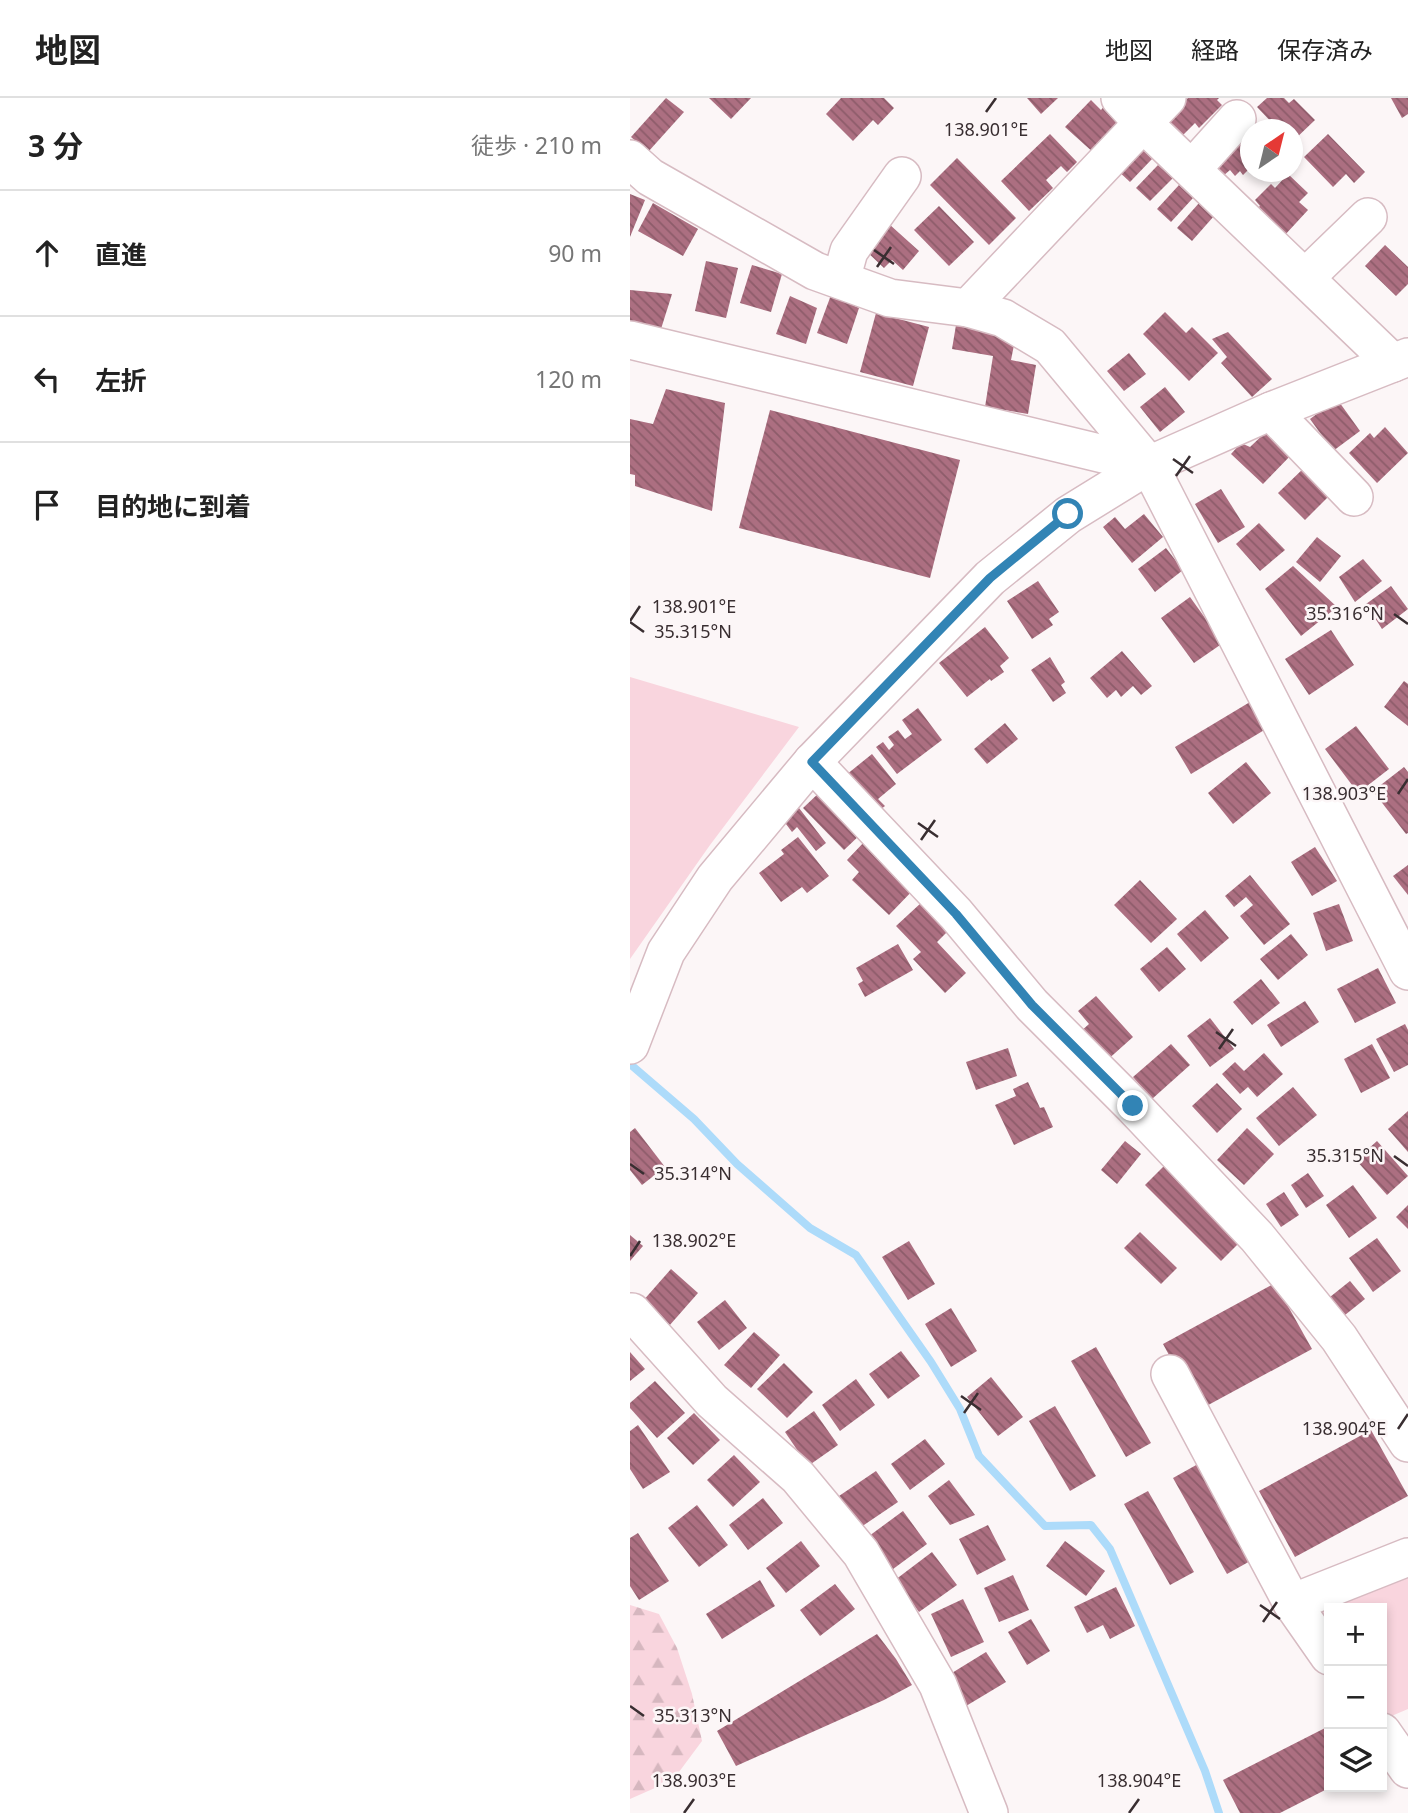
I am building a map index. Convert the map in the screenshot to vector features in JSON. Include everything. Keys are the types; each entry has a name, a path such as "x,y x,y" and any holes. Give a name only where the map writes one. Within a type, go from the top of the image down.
{"street":[{"path":"630,1045 666,952 715,878 812,762 990,578 1068,514 1149,465 1271,411 1400,360 1305,278 1192,169 1143,106 968,308"},
{"path":"1192,169 1237,119"},
{"path":"630,159 650,177 815,271 890,298 968,308 1003,318 1050,346 1149,465 1408,971"},
{"path":"841,280 849,251 902,176"},
{"path":"1305,278 1368,217"},
{"path":"630,340 1149,465"},
{"path":"1271,411 1354,497"},
{"path":"812,762 956,914 1032,1005 1133,1106 1257,1237 1339,1338 1408,1443"},
{"path":"630,1314 632,1312 712,1401 799,1477 861,1553 938,1685 989,1813"},
{"path":"1170,1374 1292,1603 1324,1649"},
{"path":"1292,1603 1408,1557"},
{"path":"1387,1739 1408,1769"}],"green space":[{"path":"630,677 799,727 710,845 630,959"},
{"path":"1408,1557 1408,1709 1387,1718 1387,1603 1324,1603 1324,1649 1292,1603"},
{"path":"630,1605 659,1614 677,1648 692,1694 702,1741 673,1780 630,1799"}],"building":[{"path":"666,98 684,112 648,152 631,137"},
{"path":"709,98 751,98 731,119"},
{"path":"841,98 884,98 894,108 878,125 873,120 853,141 826,114"},
{"path":"1027,98 1058,98 1041,114"},
{"path":"1188,98 1219,98 1217,100 1222,105 1199,128 1195,123 1180,138 1164,122"},
{"path":"1267,98 1284,98 1289,103 1294,99 1315,120 1303,131 1303,119 1268,119 1257,107"},
{"path":"1391,98 1408,98 1408,114 1402,118"},
{"path":"1091,100 1101,110 1107,103 1125,121 1095,154 1065,127"},
{"path":"1050,134 1077,162 1067,172 1061,166 1046,180 1053,188 1029,211 1001,181"},
{"path":"1328,134 1365,172 1354,183 1346,174 1333,187 1304,157"},
{"path":"1240,136 1240,171 1235,176 1230,170 1223,176 1211,164"},
{"path":"1138,145 1152,159 1130,182 1116,169"},
{"path":"957,158 1016,218 989,245 930,185"},
{"path":"1158,165 1173,178 1150,201 1136,188"},
{"path":"1281,182 1296,182 1308,193 1299,202 1308,210 1284,236 1256,209 1260,206 1255,200 1271,184 1275,188"},
{"path":"1179,185 1193,198 1171,222 1157,209"},
{"path":"630,194 645,200 630,237"},
{"path":"653,203 698,229 683,256 638,231"},
{"path":"1199,203 1214,216 1192,241 1177,228"},
{"path":"939,206 974,242 949,266 914,230"},
{"path":"889,224 919,251 903,270 892,260 884,268 865,250"},
{"path":"1385,245 1408,267 1408,284 1396,296 1365,266"},
{"path":"706,261 738,268 726,318 695,311"},
{"path":"752,265 782,274 771,312 740,303"},
{"path":"630,290 672,294 661,329 630,323"},
{"path":"831,295 859,308 847,344 817,333"},
{"path":"790,296 817,308 806,344 776,334"},
{"path":"1165,312 1186,333 1192,327 1218,353 1189,381 1143,334"},
{"path":"876,313 929,327 913,386 860,372"},
{"path":"956,325 1016,335 1011,360 1036,365 1028,414 985,407 993,356 952,349"},
{"path":"1228,332 1272,379 1252,397 1221,363 1227,357 1212,339"},
{"path":"1129,353 1146,374 1124,391 1107,371"},
{"path":"1165,387 1185,412 1160,432 1140,407"},
{"path":"666,389 725,403 712,511 635,486 635,475 630,474 630,419 653,424"},
{"path":"1337,399 1360,431 1333,451 1310,419"},
{"path":"770,410 960,460 930,578 739,528"},
{"path":"1385,427 1408,453 1377,483 1349,453 1370,433 1374,438"},
{"path":"1269,429 1293,453 1263,484 1231,454 1241,443 1250,447"},
{"path":"1306,466 1332,493 1305,520 1278,493"},
{"path":"1221,489 1245,527 1218,543 1195,504"},
{"path":"1144,514 1163,537 1132,563 1103,527 1115,517 1125,529"},
{"path":"1259,523 1285,550 1260,571 1236,544"},
{"path":"1317,537 1341,556 1320,582 1296,562"},
{"path":"1166,548 1183,570 1155,592 1138,569"},
{"path":"1363,559 1382,581 1355,602 1339,577"},
{"path":"1293,566 1337,607 1301,636 1265,589"},
{"path":"1038,581 1059,612 1049,619 1053,625 1032,639 1007,601"},
{"path":"1391,586 1408,609 1382,629 1366,604"},
{"path":"1190,597 1223,643 1194,663 1161,618"},
{"path":"985,627 1009,658 1000,666 1004,672 967,697 939,663"},
{"path":"1331,630 1354,665 1309,695 1285,659"},
{"path":"1122,651 1152,686 1141,695 1133,686 1121,697 1116,690 1107,698 1090,678"},
{"path":"1050,657 1065,682 1061,685 1066,693 1053,702 1031,670"},
{"path":"1404,681 1408,684 1408,726 1384,707"},
{"path":"1250,702 1266,729 1191,774 1175,747"},
{"path":"918,708 942,740 897,774 876,747 883,742 889,750 894,745 888,737 898,730 905,739 912,734 902,720"},
{"path":"1005,723 1018,739 987,764 974,749"},
{"path":"1356,726 1389,769 1358,793 1325,749"},
{"path":"872,754 896,784 878,799 885,806 871,817 846,775"},
{"path":"1246,762 1271,793 1233,824 1208,793"},
{"path":"1404,767 1408,772 1406,834 1373,791"},
{"path":"821,791 862,833 844,850 803,808"},
{"path":"799,808 826,843 816,851 797,827 792,832 783,820"},
{"path":"798,837 829,876 807,893 802,887 781,902 759,873 784,854 781,850"},
{"path":"866,840 916,887 889,915 852,880 859,872 847,860"},
{"path":"1315,847 1337,881 1312,896 1291,862"},
{"path":"1408,865 1408,895 1393,876"},
{"path":"1250,875 1290,924 1264,945 1240,916 1253,905 1246,897 1234,907 1225,896"},
{"path":"1140,880 1177,919 1151,943 1114,905"},
{"path":"922,902 949,930 937,942 966,973 945,993 913,959 921,952 896,926"},
{"path":"1339,904 1353,941 1326,951 1313,913"},
{"path":"1205,910 1229,938 1201,962 1177,934"},
{"path":"1291,934 1308,955 1278,980 1260,959"},
{"path":"898,944 913,970 865,997 858,984 863,981 856,968"},
{"path":"1167,947 1186,969 1159,992 1140,969"},
{"path":"1378,968 1396,1003 1355,1023 1337,989"},
{"path":"1261,979 1280,1003 1252,1025 1233,1002"},
{"path":"1096,996 1133,1037 1105,1062 1079,1033 1089,1024 1078,1011"},
{"path":"1305,1001 1319,1022 1281,1047 1267,1025"},
{"path":"1210,1018 1234,1049 1210,1067 1187,1036"},
{"path":"1405,1024 1408,1030 1408,1065 1394,1072 1376,1039"},
{"path":"1171,1044 1190,1065 1152,1099 1133,1077"},
{"path":"1372,1044 1390,1078 1361,1093 1344,1059"},
{"path":"1008,1048 1017,1076 976,1090 966,1062"},
{"path":"1264,1053 1283,1074 1257,1097 1248,1087 1240,1094 1222,1074 1235,1062 1244,1071"},
{"path":"1028,1082 1040,1108 1044,1107 1053,1127 1014,1145 995,1105 1016,1096 1013,1089"},
{"path":"1217,1083 1242,1109 1217,1133 1192,1106"},
{"path":"1293,1087 1317,1115 1279,1146 1256,1118"},
{"path":"1408,1111 1408,1152 1388,1129"},
{"path":"635,1128 665,1167 642,1185 630,1170 630,1132"},
{"path":"1247,1128 1274,1154 1244,1185 1217,1160"},
{"path":"1125,1141 1141,1154 1117,1184 1101,1170"},
{"path":"1377,1141 1408,1176 1387,1195 1356,1160"},
{"path":"1164,1166 1240,1242 1221,1261 1145,1185"},
{"path":"1308,1173 1324,1196 1306,1208 1291,1185"},
{"path":"1353,1185 1377,1218 1349,1238 1326,1205"},
{"path":"1284,1192 1299,1215 1281,1227 1266,1204"},
{"path":"1408,1205 1408,1229 1396,1217"},
{"path":"1140,1232 1177,1268 1161,1284 1124,1248"},
{"path":"630,1235 643,1246 630,1261"},
{"path":"1377,1238 1401,1271 1373,1292 1349,1258"},
{"path":"909,1241 935,1284 908,1300 882,1257"},
{"path":"671,1269 698,1293 669,1326 642,1302"},
{"path":"1350,1281 1365,1299 1345,1315 1330,1297"},
{"path":"1275,1283 1312,1349 1199,1410 1163,1344"},
{"path":"725,1300 747,1328 719,1350 697,1322"},
{"path":"951,1308 977,1351 951,1367 925,1324"},
{"path":"754,1332 780,1355 751,1388 724,1365"},
{"path":"1096,1347 1151,1443 1126,1457 1071,1361"},
{"path":"901,1351 920,1376 888,1399 869,1374"},
{"path":"630,1352 645,1369 630,1381"},
{"path":"784,1363 813,1392 787,1418 757,1389"},
{"path":"991,1377 1023,1417 998,1436 967,1397"},
{"path":"856,1379 875,1405 840,1431 822,1405"},
{"path":"655,1381 685,1413 657,1438 630,1408 630,1403"},
{"path":"1055,1406 1096,1476 1070,1491 1029,1421"},
{"path":"814,1411 838,1445 808,1466 785,1432"},
{"path":"694,1413 720,1440 693,1465 667,1438"},
{"path":"638,1425 670,1472 643,1489 630,1469 630,1431"},
{"path":"1371,1430 1408,1496 1295,1557 1259,1491"},
{"path":"925,1439 945,1464 910,1490 891,1464"},
{"path":"734,1455 760,1482 733,1507 707,1480"},
{"path":"1198,1464 1252,1560 1227,1574 1173,1478"},
{"path":"876,1471 898,1502 861,1527 839,1496"},
{"path":"949,1480 975,1515 950,1525 928,1496"},
{"path":"1148,1491 1194,1572 1170,1585 1124,1504"},
{"path":"763,1498 783,1523 748,1550 729,1525"},
{"path":"697,1505 728,1545 699,1567 668,1528"},
{"path":"903,1511 927,1544 889,1572 865,1539"},
{"path":"988,1525 1006,1560 977,1575 959,1539"},
{"path":"638,1533 669,1581 639,1600 630,1586 630,1538"},
{"path":"801,1541 820,1566 786,1593 766,1568"},
{"path":"1065,1541 1105,1571 1086,1596 1046,1566"},
{"path":"932,1552 957,1585 919,1612 895,1580"},
{"path":"1013,1575 1029,1610 999,1622 984,1588"},
{"path":"760,1580 775,1606 722,1639 706,1614"},
{"path":"835,1584 855,1609 820,1636 800,1610"},
{"path":"1116,1587 1135,1626 1110,1639 1103,1625 1087,1633 1074,1607"},
{"path":"963,1599 984,1642 951,1657 931,1614"},
{"path":"1031,1619 1050,1651 1027,1665 1008,1632"},
{"path":"877,1634 912,1685 736,1766 717,1731"},
{"path":"986,1652 1006,1682 966,1706 947,1676"},
{"path":"1324,1729 1324,1791 1280,1813 1240,1813 1223,1780"}],"waterway":[{"path":"630,1064 694,1119 737,1164 810,1228 856,1255 931,1362 960,1409 979,1456 1045,1526 1091,1525 1110,1549 1205,1771 1219,1813"}],"route":[{"path":"1068,514 990,578 812,762 956,914 1032,1005 1133,1106"}]}
